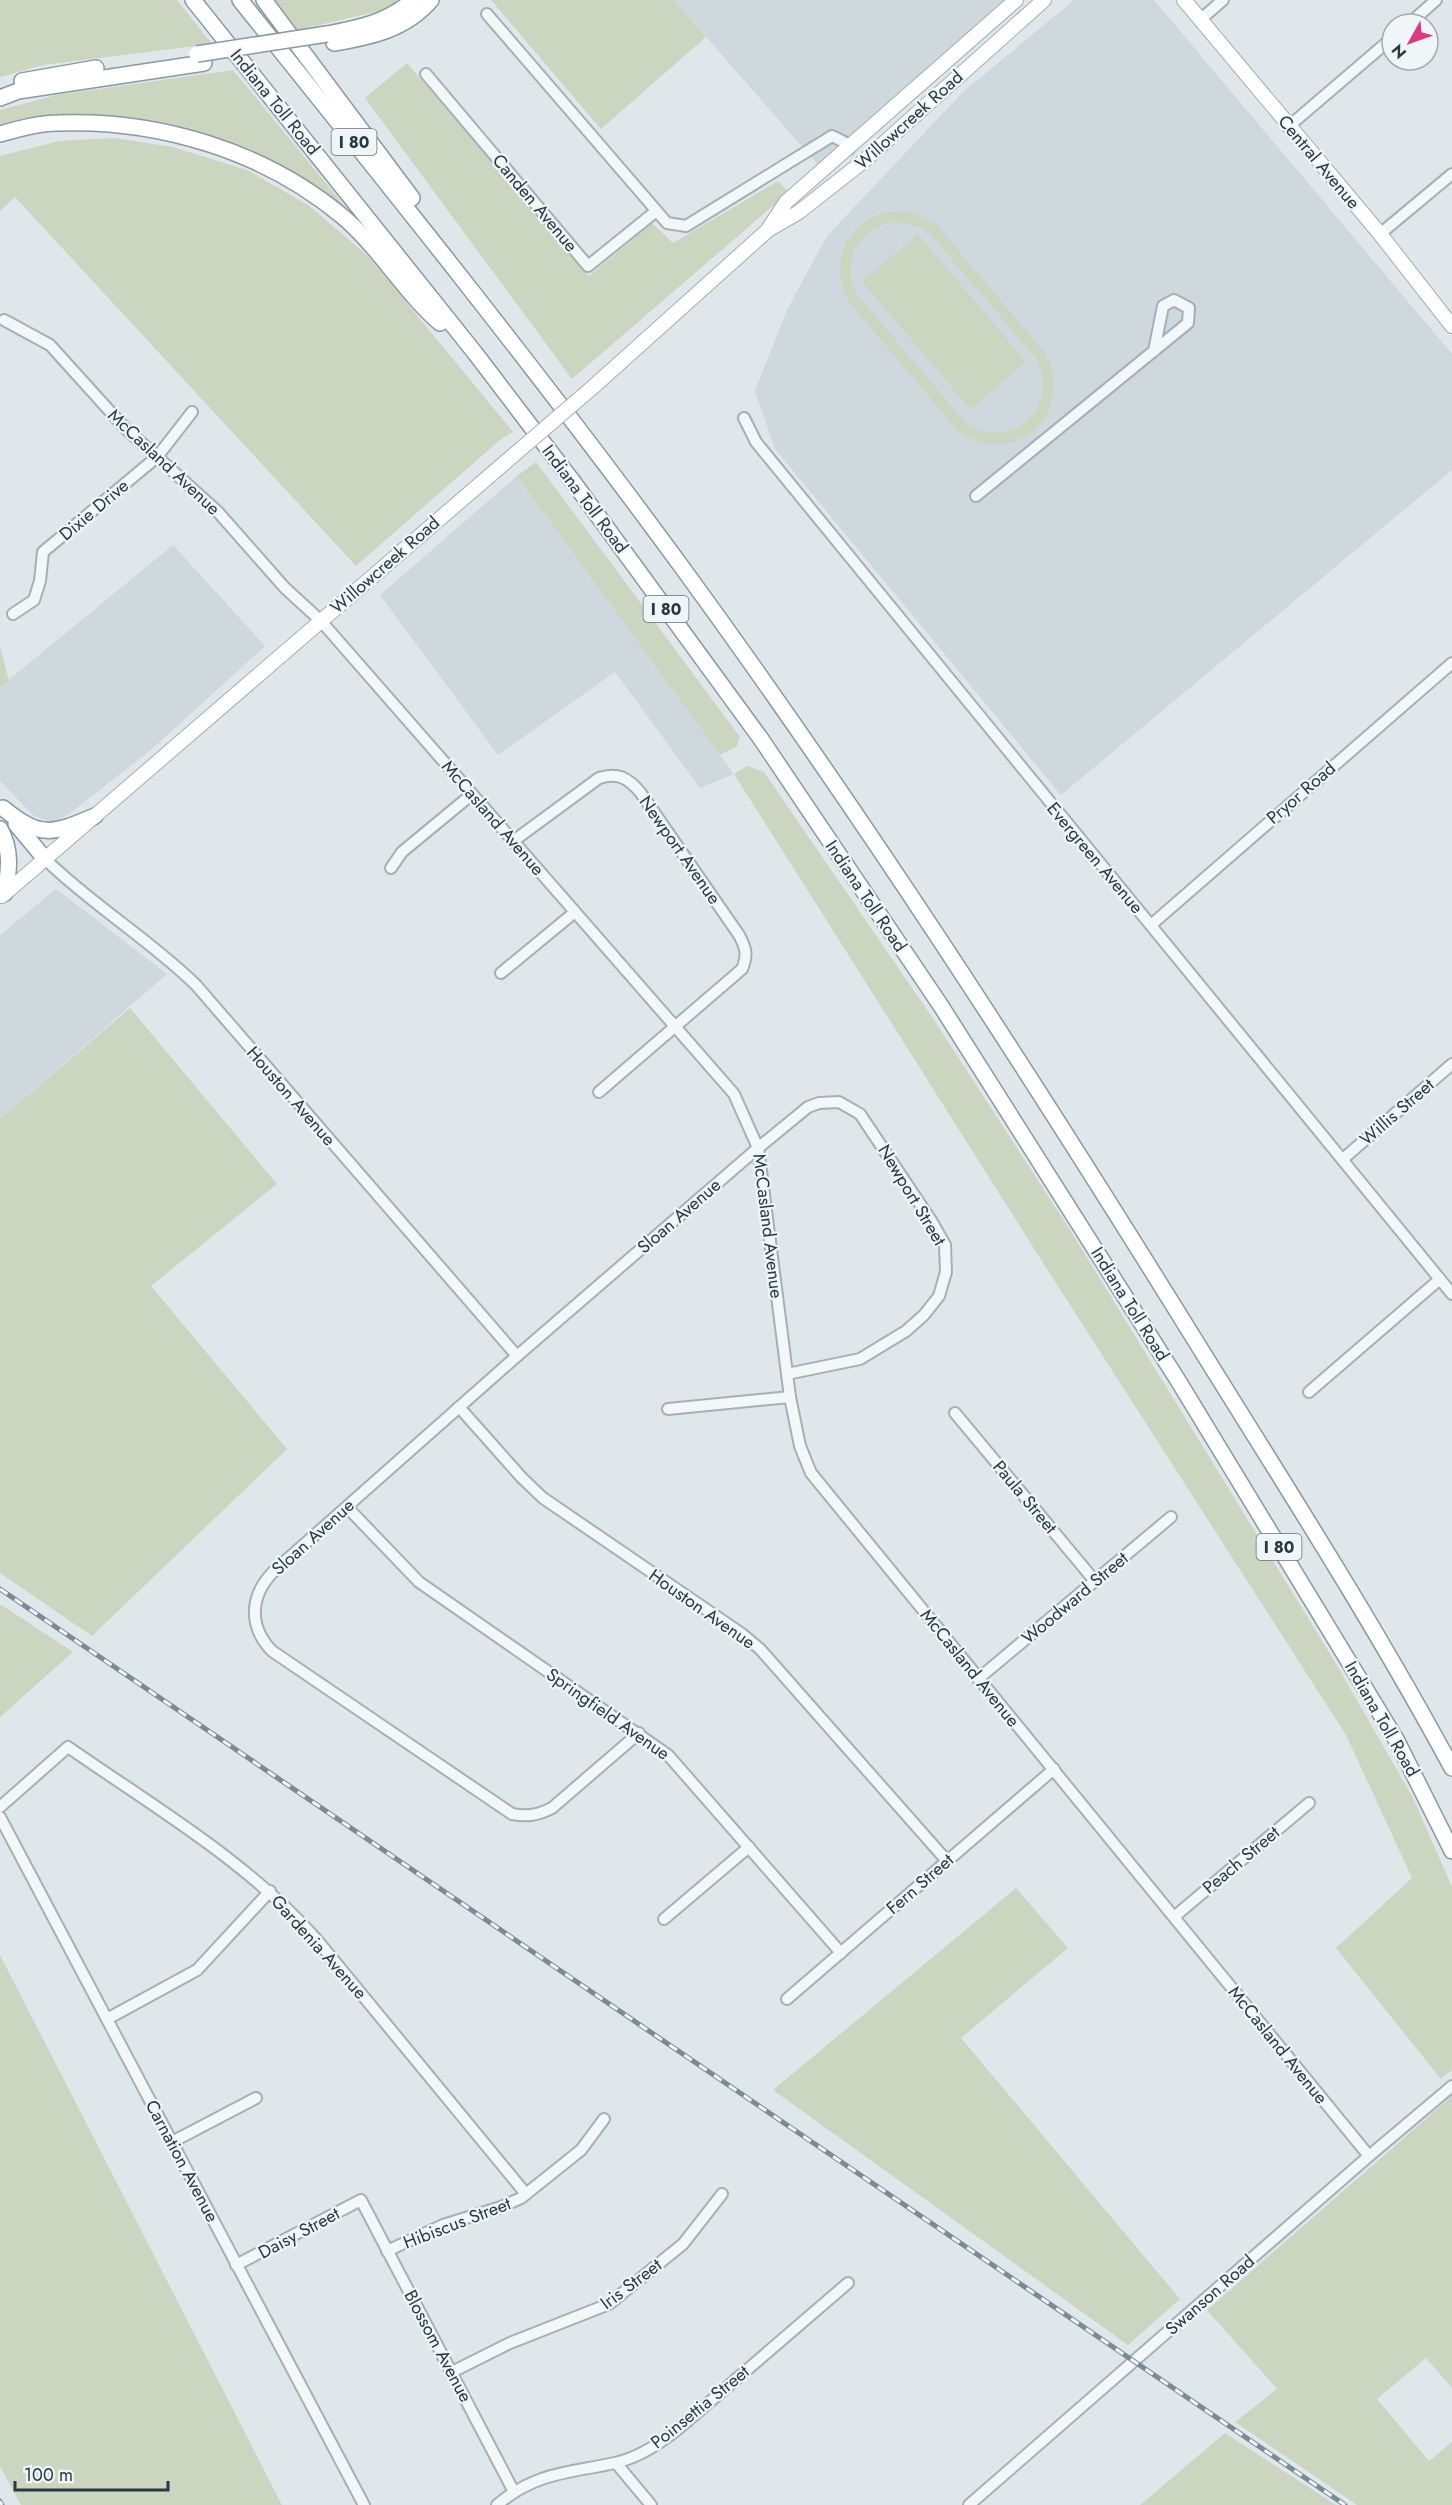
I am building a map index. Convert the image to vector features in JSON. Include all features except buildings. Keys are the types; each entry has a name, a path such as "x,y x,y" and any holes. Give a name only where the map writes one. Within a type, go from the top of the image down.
{"highway":[{"name":"Indiana Toll Road","path":"193,0 475,353 581,492 761,740 941,1006 1173,1372 1397,1741 1452,1851"},
{"name":"Indiana Toll Road","path":"240,0 468,284 556,399 790,718 972,987 1086,1164 1365,1616 1452,1768"},
{"path":"264,0 412,199 468,284"},
{"path":"330,39 373,24 405,8 414,0"},
{"path":"0,98 18,91 201,58 330,39 373,36 391,30 410,19 430,0"},
{"path":"0,88 50,75 201,58"},
{"path":"0,134 56,123 149,128 196,139 248,159 291,181 342,216 436,319 475,353"},
{"path":"1,812 33,829 45,831 62,830 95,816"},
{"path":"1,812 45,859"},
{"path":"0,830 9,854 9,869 2,896"}],"main road":[{"name":"Willowcreek Road","path":"768,230 786,202 1016,0"},
{"name":"Willowcreek Road","path":"2,896 593,387 768,230 799,212 865,160 1044,0"},
{"name":"Central Avenue","path":"1184,0 1288,127 1380,234 1452,326"}],"street":[{"path":"1200,20 1223,0"},
{"path":"1422,12 1436,0"},
{"path":"488,14 655,212 667,223 686,226 832,136 844,142 849,149"},
{"path":"1288,127 1380,48"},
{"name":"Canden Avenue","path":"426,74 588,266 655,212"},
{"path":"1380,234 1452,174"},
{"path":"976,496 1154,351 1188,323 1189,308 1174,300 1163,306 1154,351"},
{"name":"McCasland Avenue","path":"4,320 50,345 125,428 218,512 285,588 321,621 409,719 471,795 677,1026 734,1094 758,1148 789,1397 800,1446 811,1473 1369,2156"},
{"name":"Dixie Drive","path":"13,614 34,600 44,552 157,457 192,412"},
{"name":"Evergreen Avenue","path":"744,418 756,442 764,452 1452,1294"},
{"name":"Pryor Road","path":"1151,925 1452,663"},
{"name":"Newport Avenue","path":"512,842 600,778 615,775 624,777 632,783 739,935 747,950 742,969 599,1092"},
{"path":"391,868 402,852 471,795"},
{"name":"Houston Avenue","path":"45,859 72,886 168,958 196,985 517,1356"},
{"path":"501,973 575,912"},
{"name":"Willis Street","path":"1343,1159 1452,1064"},
{"name":"Newport Street","path":"758,1148 808,1107 819,1103 838,1102 854,1109 866,1121 945,1245 946,1272 939,1296 924,1315 906,1331 860,1359 787,1374"},
{"name":"Sloan Avenue","path":"639,1733 552,1808 539,1815 526,1817 512,1814 272,1651 263,1642 257,1630 254,1615 255,1599 263,1583 347,1507 517,1356 758,1148"},
{"path":"1309,1392 1440,1279"},
{"path":"668,1409 789,1397"},
{"name":"Houston Avenue","path":"459,1407 522,1478 543,1498 742,1634 760,1649 947,1861"},
{"name":"Paula Street","path":"955,1413 1094,1580"},
{"name":"Springfield Avenue","path":"347,1507 419,1582 668,1755 841,1953"},
{"name":"Woodward Street","path":"978,1679 1171,1516"},
{"name":"Gardenia Avenue","path":"0,1807 68,1747 234,1862 270,1892 317,1940 526,2194"},
{"name":"Fern Street","path":"787,1999 1054,1769"},
{"name":"Peach Street","path":"1174,1917 1308,1803"},
{"name":"Carnation Avenue","path":"0,1817 364,2505"},
{"path":"664,1919 749,1847"},
{"path":"106,2019 196,1970 270,1892"},
{"name":"Swanson Road","path":"969,2505 1452,2086"},
{"path":"172,2142 256,2098"},
{"name":"Hibiscus Street","path":"387,2251 432,2229 501,2207 526,2194 581,2150 604,2119"},
{"name":"Iris Street","path":"452,2372 510,2343 609,2304 683,2244 722,2194"},
{"name":"Daisy Street","path":"236,2265 361,2200"},
{"name":"Blossom Avenue","path":"361,2200 514,2492"},
{"name":"Poinsettia Street","path":"497,2505 514,2492 561,2472 616,2463 649,2449 679,2428 848,2283"},
{"path":"616,2463 651,2505"}],"shaded area":[{"path":"674,0 1006,0 820,167"},
{"path":"1074,0 1154,0 1452,354 1452,470 1061,795 775,449 755,391 787,310 827,236 963,92"},
{"path":"517,476 734,774 700,788 615,672 498,755 380,595"},
{"path":"173,545 265,646 152,749 69,814 52,823 33,815 0,781 0,687"},
{"path":"56,889 167,974 0,1119 0,935"}],"green space":[{"path":"0,0 177,0 212,44 43,65 0,77"},
{"path":"275,0 398,0 388,9 297,30"},
{"path":"491,0 674,0 706,37 601,129"},
{"path":"407,63 589,276 652,223 673,243 778,181 789,192 572,379 365,98"},
{"path":"233,70 352,215 183,130 0,128 0,110 56,95"},
{"path":"115,138 173,147 247,170 308,205 368,256 513,432 500,440 356,566 15,197 0,211 0,156 59,141"},
{"path":"892,211 911,212 936,224 1045,353 1053,375 1053,396 1046,414 1035,429 1019,439 1001,444 980,442 959,432 849,302 840,272 841,258 853,233 864,223","holes":["896,222 918,226 931,235 1036,358 1042,376 1042,393 1037,408 1015,429 999,432 982,430 965,422 856,293 850,269 856,247 863,238 872,230"]},
{"path":"918,234 1026,362 970,409 862,281"},
{"path":"536,462 740,737 737,746 720,755 517,476"},
{"path":"0,647 9,681 0,687"},
{"path":"747,766 764,772 934,1020 1070,1230 1335,1662 1413,1798 1452,1887 1452,2070 1441,2079 1336,1948 1412,1878 1346,1735 1045,1266 734,774"},
{"path":"130,1008 277,1184 151,1286 287,1449 92,1636 0,1573 0,1119"},
{"path":"0,1604 73,1652 0,1717"},
{"path":"1016,1888 1068,1948 961,2038 1180,2299 1128,2345 773,2090"},
{"path":"0,1955 282,2505 21,2505 0,2466"},
{"path":"1452,2096 1452,2388 1426,2358 1377,2399 1429,2461 1452,2442 1452,2505 1357,2505 1235,2422 1277,2389 1207,2310"},
{"path":"1225,2433 1336,2505 1140,2505"}],"railway":[{"path":"0,1589 1345,2505"},
{"path":"0,2501 2,2505"}]}
